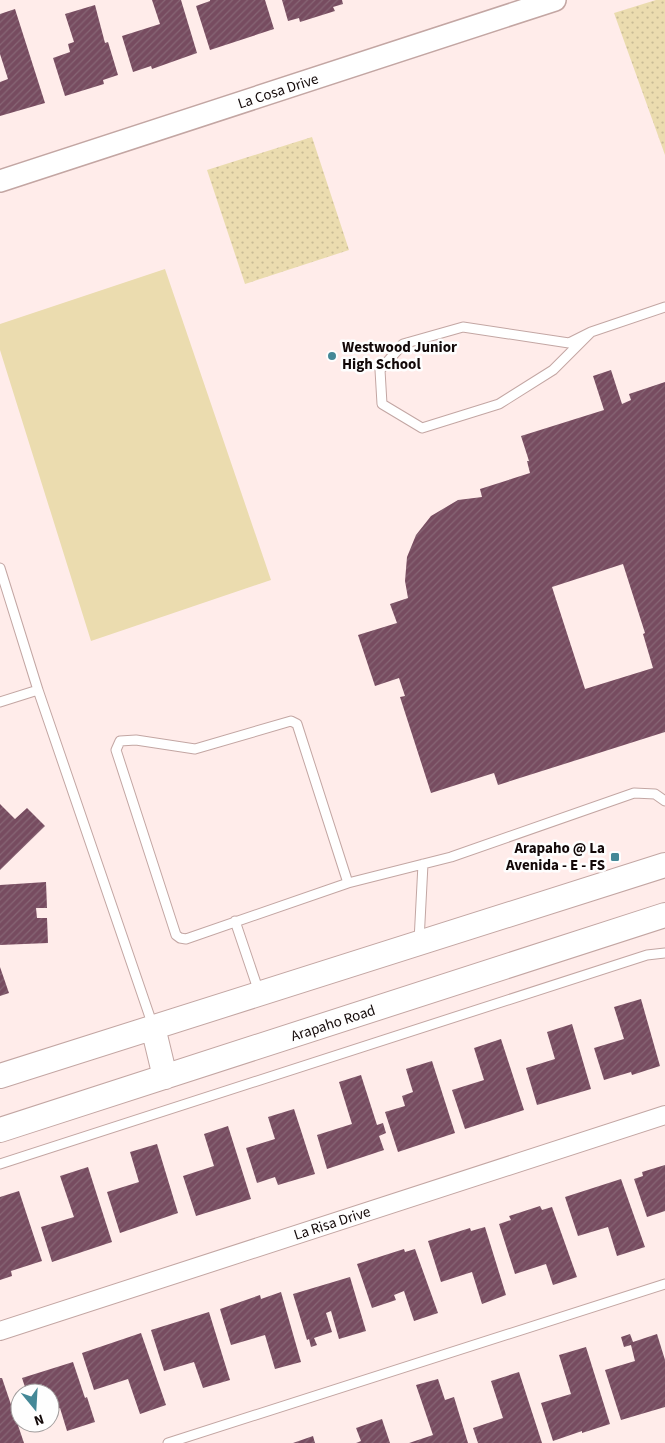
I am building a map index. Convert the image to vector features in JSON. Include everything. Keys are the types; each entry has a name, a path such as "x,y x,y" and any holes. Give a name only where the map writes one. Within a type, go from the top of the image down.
{"main road":[{"path":"0,1076 665,865"},
{"name":"Arapaho Road","path":"0,1130 665,915"},
{"path":"153,1026 165,1077"}],"street":[{"name":"La Cosa Drive","path":"0,181 555,0"},
{"name":"La Risa Drive","path":"0,1331 665,1115"}],"lane":[{"path":"591,332 553,370 499,404 422,428 382,404 380,370 404,344 463,327 569,343 591,332 665,307"},
{"path":"0,568 38,690 153,1026"},
{"path":"0,702 38,690"},
{"path":"348,883 297,724 290,721 195,749 136,740 120,741 116,750 176,935 186,939 348,883 451,857 634,793 655,794 665,801"},
{"path":"419,942 422,864"},
{"path":"235,922 260,993"},
{"path":"0,1164 647,955 665,953"},
{"path":"168,1443 665,1284"}],"shaded area":[{"path":"656,0 665,0 665,155 614,13"},
{"path":"312,137 349,250 245,284 207,170"},
{"path":"165,269 271,580 91,641 0,350 0,324"}],"building":[{"path":"152,0 181,0 197,53 152,69 151,66 133,72 122,36 160,24"},
{"path":"210,0 265,0 274,29 210,50 196,6"},
{"path":"282,0 342,0 343,4 333,7 335,11 300,22 299,18 288,21"},
{"path":"95,5 105,43 108,42 118,75 103,80 104,84 65,96 53,58 70,52 68,44 74,42 65,14"},
{"path":"15,9 45,103 0,116 0,82 8,79 0,54 0,14"},
{"path":"611,370 622,404 631,400 629,394 665,382 665,732 498,785 494,773 431,793 400,697 405,696 399,678 375,686 358,635 397,623 390,604 408,598 405,581 407,557 416,535 431,516 458,500 482,497 480,489 530,473 527,461 529,461 521,436 604,410 593,376","holes":["623,564 645,633 643,634 653,668 585,689 552,587"]},
{"path":"0,804 15,819 27,808 45,826 0,870"},
{"path":"46,882 47,908 36,908 37,918 47,918 48,943 0,945 0,885"},
{"path":"0,967 9,993 0,996"},
{"path":"641,999 660,1066 632,1075 631,1072 604,1080 594,1048 624,1039 614,1007"},
{"path":"572,1024 591,1089 537,1105 526,1068 555,1059 547,1032"},
{"path":"501,1039 524,1110 465,1129 452,1090 484,1080 474,1048"},
{"path":"432,1061 455,1133 398,1152 385,1112 405,1106 402,1096 413,1092 406,1069"},
{"path":"361,1075 377,1125 383,1123 386,1133 379,1136 384,1150 327,1169 317,1135 352,1124 339,1082"},
{"path":"294,1109 315,1174 278,1185 275,1177 257,1183 246,1148 275,1139 268,1117"},
{"path":"228,1126 251,1199 196,1216 183,1176 214,1166 204,1134"},
{"path":"157,1144 178,1213 120,1233 107,1192 139,1182 130,1152"},
{"path":"665,1165 665,1211 647,1217 634,1179 643,1176 642,1172"},
{"path":"88,1167 112,1242 52,1262 41,1227 74,1217 60,1176"},
{"path":"621,1179 645,1247 617,1256 608,1227 578,1236 565,1197"},
{"path":"19,1191 42,1261 11,1271 12,1276 0,1280 0,1197"},
{"path":"540,1206 542,1210 552,1207 577,1277 553,1285 546,1264 515,1274 499,1224 511,1220 509,1216"},
{"path":"485,1227 506,1295 482,1304 472,1272 441,1282 428,1241 470,1228 471,1231"},
{"path":"404,1249 405,1252 415,1249 438,1313 414,1321 404,1291 394,1295 396,1300 372,1308 357,1264"},
{"path":"350,1277 366,1331 339,1339 331,1311 326,1313 332,1332 314,1338 317,1345 311,1347 309,1339 307,1340 293,1294"},
{"path":"281,1292 301,1362 275,1369 265,1335 231,1345 220,1309 260,1295 261,1299"},
{"path":"209,1312 230,1380 203,1388 194,1362 164,1371 151,1330"},
{"path":"141,1333 166,1405 140,1414 128,1379 94,1390 82,1353"},
{"path":"630,1334 633,1342 657,1334 665,1360 665,1407 621,1420 605,1370 635,1361 631,1345 624,1347 621,1337"},
{"path":"586,1347 610,1424 553,1441 541,1403 571,1394 559,1355"},
{"path":"73,1362 95,1422 67,1431 60,1408 60,1383 24,1383 22,1378"},
{"path":"519,1372 542,1443 478,1443 473,1428 503,1418 491,1381"},
{"path":"0,1378 2,1378 10,1402 10,1433 21,1433 24,1443 0,1443"},
{"path":"438,1379 445,1400 454,1397 468,1443 409,1443 433,1435 416,1385"},
{"path":"382,1419 390,1443 356,1443 361,1441 356,1428"},
{"path":"313,1436 315,1443 293,1443"}],"place":[{"name":"Westwood Junior High School","path":"332,356"},
{"name":"Arapaho @ La Avenida - E - FS","path":"615,857"}]}
